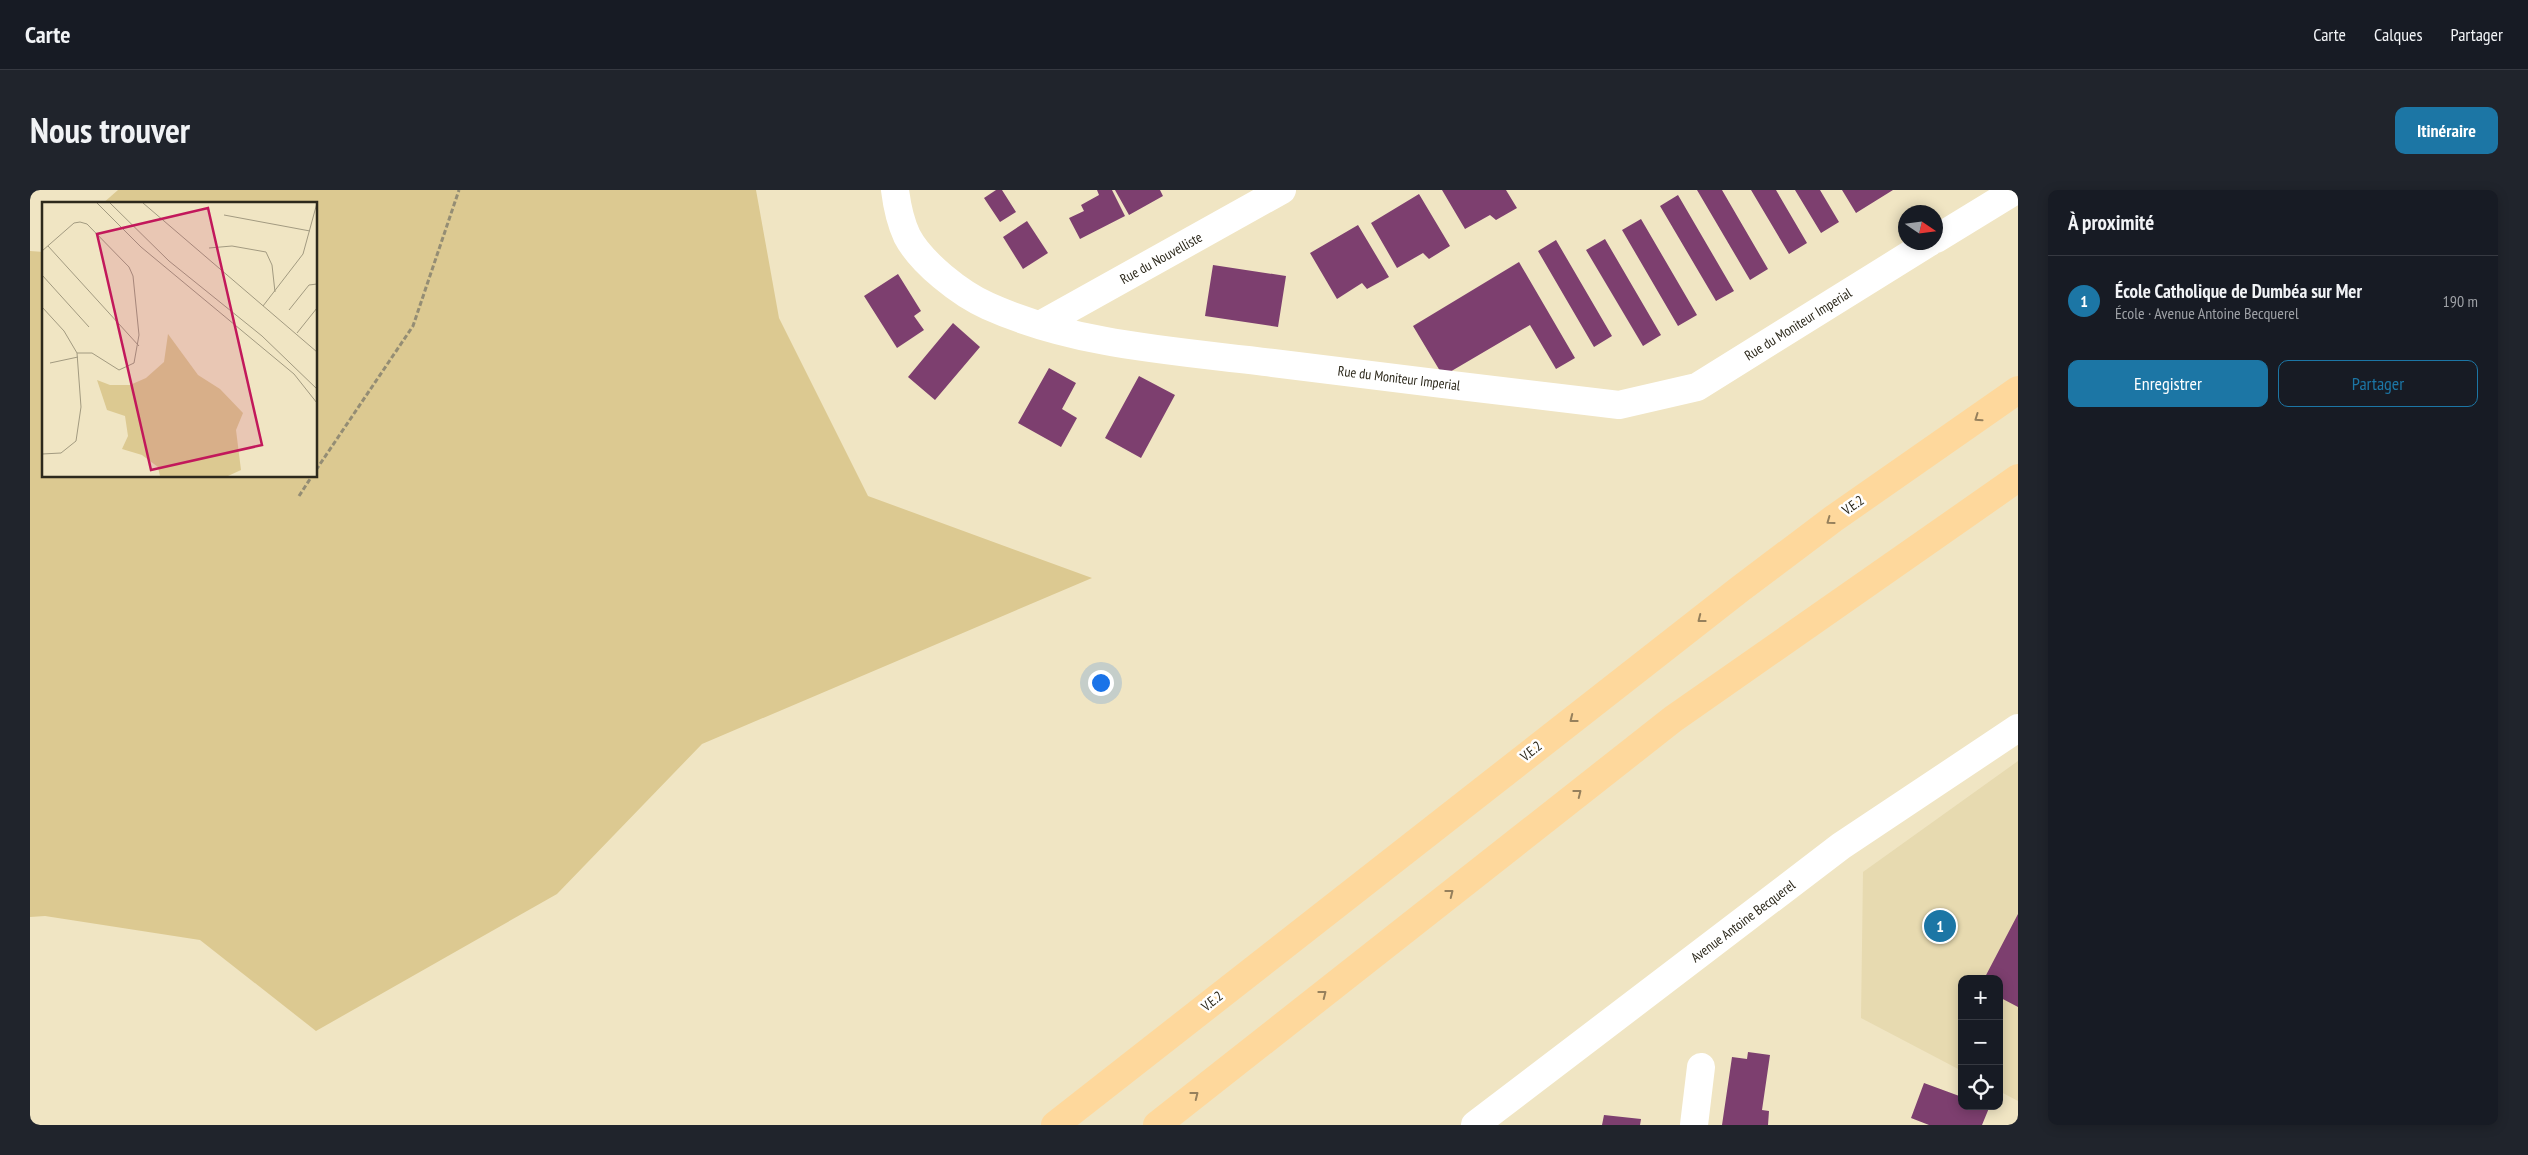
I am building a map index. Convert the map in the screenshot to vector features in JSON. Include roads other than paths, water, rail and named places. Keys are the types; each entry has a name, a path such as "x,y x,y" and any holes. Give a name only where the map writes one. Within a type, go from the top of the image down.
{"highway":[{"name":"V.E.2","path":"1055,1125 1732,595 1833,519 2018,390"},
{"path":"1157,1125 1672,719 2018,478"}],"street":[{"name":"Rue du Moniteur Imperial","path":"894,190 899,216 908,237 920,255 947,280 986,306 1040,325 1130,346 1619,405 1698,387 1917,250"},
{"name":"Rue du Nouvelliste","path":"1040,325 1282,190"},
{"path":"1943,235 2016,190"},
{"name":"Avenue Antoine Becquerel","path":"1475,1125 1842,846 2018,728"},
{"path":"1694,1125 1701,1067"}],"place":[{"name":"École Catholique de Dumbéa sur Mer","path":"1940,926"}]}
